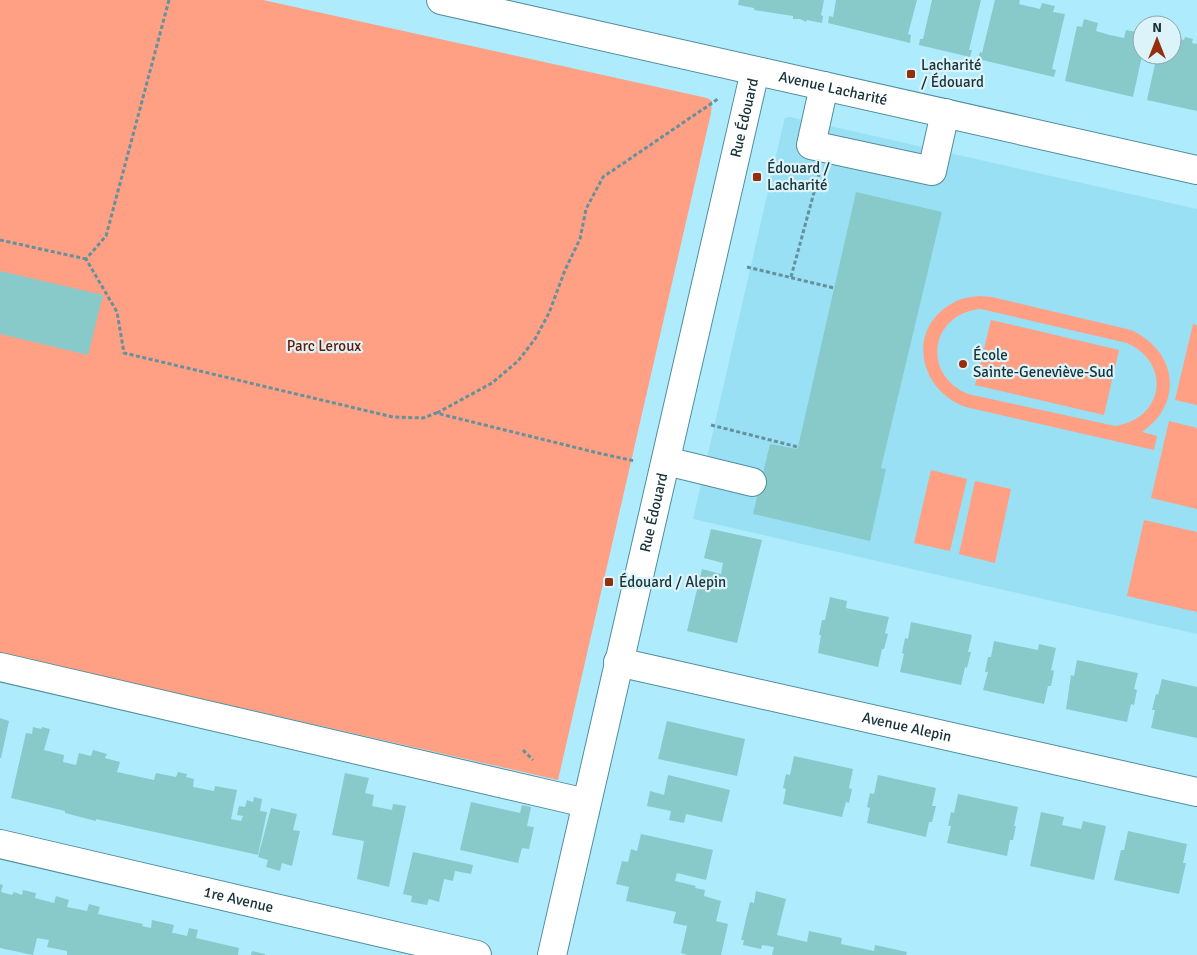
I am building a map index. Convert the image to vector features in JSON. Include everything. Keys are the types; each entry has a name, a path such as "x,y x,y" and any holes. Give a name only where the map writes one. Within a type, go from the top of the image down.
{"street":[{"name":"Avenue Lacharité","path":"441,0 1197,170"},
{"name":"Rue Édouard","path":"552,955 755,71"},
{"path":"824,86 811,145 932,171 944,114"},
{"path":"666,461 752,482"},
{"name":"Avenue Alepin","path":"618,662 1197,792"},
{"path":"0,667 586,803"},
{"name":"1re Avenue","path":"0,844 386,944 477,955"}],"path":[{"path":"86,259 106,236 169,0"},
{"path":"0,240 86,259 117,312 124,353 394,417 424,418 492,383 518,361 536,340 550,313 565,270 580,239 586,208 603,178 718,99"},
{"path":"791,277 817,183"},
{"path":"746,267 834,288"},
{"path":"436,413 635,461"},
{"path":"711,425 798,447"}],"shaded area":[{"name":"École Sainte-Geneviève-Sud","path":"790,117 1197,209 1197,634 693,519 784,121 785,118"}],"green space":[{"name":"Parc Leroux","path":"0,0 263,0 707,98 712,101 711,113 558,780 0,653"},
{"path":"979,296 992,297 1131,330 1146,339 1158,351 1166,364 1170,378 1169,393 1164,407 1155,420 1142,432 1157,436 1154,450 966,407 950,399 937,387 928,373 924,358 924,342 928,327 938,314 956,301","holes":["981,309 1127,343 1141,352 1151,363 1156,376 1156,389 1152,402 1144,413 1131,421 1115,426 968,394 953,385 943,373 938,360 938,346 942,333 951,321 964,313"]},
{"path":"991,320 1119,350 1104,415 975,385"},
{"path":"1193,324 1197,325 1197,405 1175,400"},
{"path":"1169,421 1197,428 1197,509 1151,498"},
{"path":"931,470 967,479 950,551 914,543"},
{"path":"975,481 1011,489 995,563 959,554"},
{"path":"1144,520 1197,532 1197,612 1127,596"}],"building":[{"path":"739,0 824,0 821,15 823,16 822,23 807,20 806,22 800,19 793,19 793,16 754,10 754,8 738,5"},
{"path":"836,0 917,0 908,34 911,35 910,43 828,23 829,16 833,17"},
{"path":"932,0 981,0 969,50 972,50 970,57 919,45 920,39 923,39"},
{"path":"995,0 1020,0 1019,4 1040,9 1042,3 1055,6 1053,12 1065,14 1052,69 1056,70 1054,77 978,59 980,52 982,53"},
{"path":"1084,19 1098,23 1096,31 1110,35 1124,38 1126,30 1132,31 1132,65 1140,65 1133,97 1065,81 1077,26 1082,27"},
{"path":"1185,37 1193,39 1192,43 1197,44 1197,111 1147,100 1155,65 1182,65 1182,40 1184,40"},
{"path":"856,192 942,212 881,468 886,469 870,541 753,514 770,444 797,449 798,447"},
{"path":"0,271 103,295 88,355 0,334"},
{"path":"711,529 762,540 737,643 687,631 702,569 721,574 723,563 704,558"},
{"path":"830,597 847,601 846,608 889,617 885,633 888,634 878,667 818,653 822,620 825,620"},
{"path":"911,622 972,635 968,652 971,652 961,685 900,672 905,638 908,639"},
{"path":"994,641 1038,650 1039,644 1056,648 1051,670 1054,671 1051,686 1048,686 1044,704 983,690 988,672 985,672 988,657 991,657"},
{"path":"1077,660 1138,673 1134,689 1137,690 1134,705 1131,704 1127,722 1066,709 1071,675 1074,676"},
{"path":"1162,679 1197,687 1197,738 1151,728 1155,710 1152,710"},
{"path":"0,718 9,721 1,758 0,758"},
{"path":"667,721 745,739 737,776 658,759"},
{"path":"33,727 50,729 44,750 64,755 63,762 76,765 79,753 91,756 93,750 107,754 105,758 120,762 117,772 154,780 156,773 176,777 178,772 187,774 186,777 194,779 193,787 214,791 215,786 237,790 231,819 241,821 243,816 237,815 239,806 245,807 247,800 253,802 254,797 262,799 260,811 267,812 258,855 96,819 96,821 65,813 65,811 11,798 26,733 32,734"},
{"path":"794,756 853,769 849,788 852,789 849,803 846,802 842,817 783,804 786,789 783,788 786,774 790,775"},
{"path":"345,773 369,778 365,793 374,795 372,806 392,810 393,804 406,806 389,887 357,879 364,841 332,835"},
{"path":"668,775 730,790 722,822 686,814 684,823 669,820 671,811 647,806 650,791 664,795"},
{"path":"878,775 936,788 932,806 936,806 932,822 929,822 926,837 867,823 870,808 867,807 870,793 874,794"},
{"path":"958,794 1018,807 1013,840 1010,840 1007,856 947,843 951,826 948,826 951,812 954,813"},
{"path":"471,802 520,813 522,805 531,807 527,826 534,827 529,849 522,848 518,863 460,850"},
{"path":"271,808 297,814 293,830 300,831 292,866 282,863 280,871 266,867 268,860 258,857"},
{"path":"1041,812 1064,817 1062,825 1081,829 1083,821 1106,826 1094,880 1030,866"},
{"path":"1128,831 1187,844 1183,863 1186,863 1179,894 1114,880 1121,850 1124,850"},
{"path":"641,834 713,850 706,880 677,873 675,881 696,886 695,888 705,890 704,896 721,901 716,921 728,924 721,955 688,955 681,953 687,926 673,923 676,912 626,901 629,887 616,884 622,861 628,862 631,849 637,851"},
{"path":"413,852 473,865 471,874 455,871 453,881 444,879 439,902 429,899 427,905 411,902 412,896 403,894"},
{"path":"0,884 3,885 1,892 12,895 14,892 22,895 23,890 36,893 35,898 54,903 56,896 69,900 67,907 87,911 89,904 100,907 98,914 143,924 142,926 151,928 152,920 174,925 172,933 187,936 189,928 198,930 196,938 239,948 238,955 67,955 67,951 47,947 49,940 37,938 33,955 0,948"},
{"path":"756,891 786,899 777,935 807,942 809,931 842,938 841,944 874,951 875,945 907,952 906,955 772,955 774,947 762,945 761,949 743,945 744,940 741,940 750,902 754,903"},
{"path":"252,951 265,954 265,955 251,955"}],"place":[{"name":"Lacharité / Édouard","path":"911,74"},
{"name":"Édouard / Lacharité","path":"757,177"},
{"name":"École Sainte-Geneviève-Sud","path":"963,364"},
{"name":"Édouard / Alepin","path":"609,582"}]}
